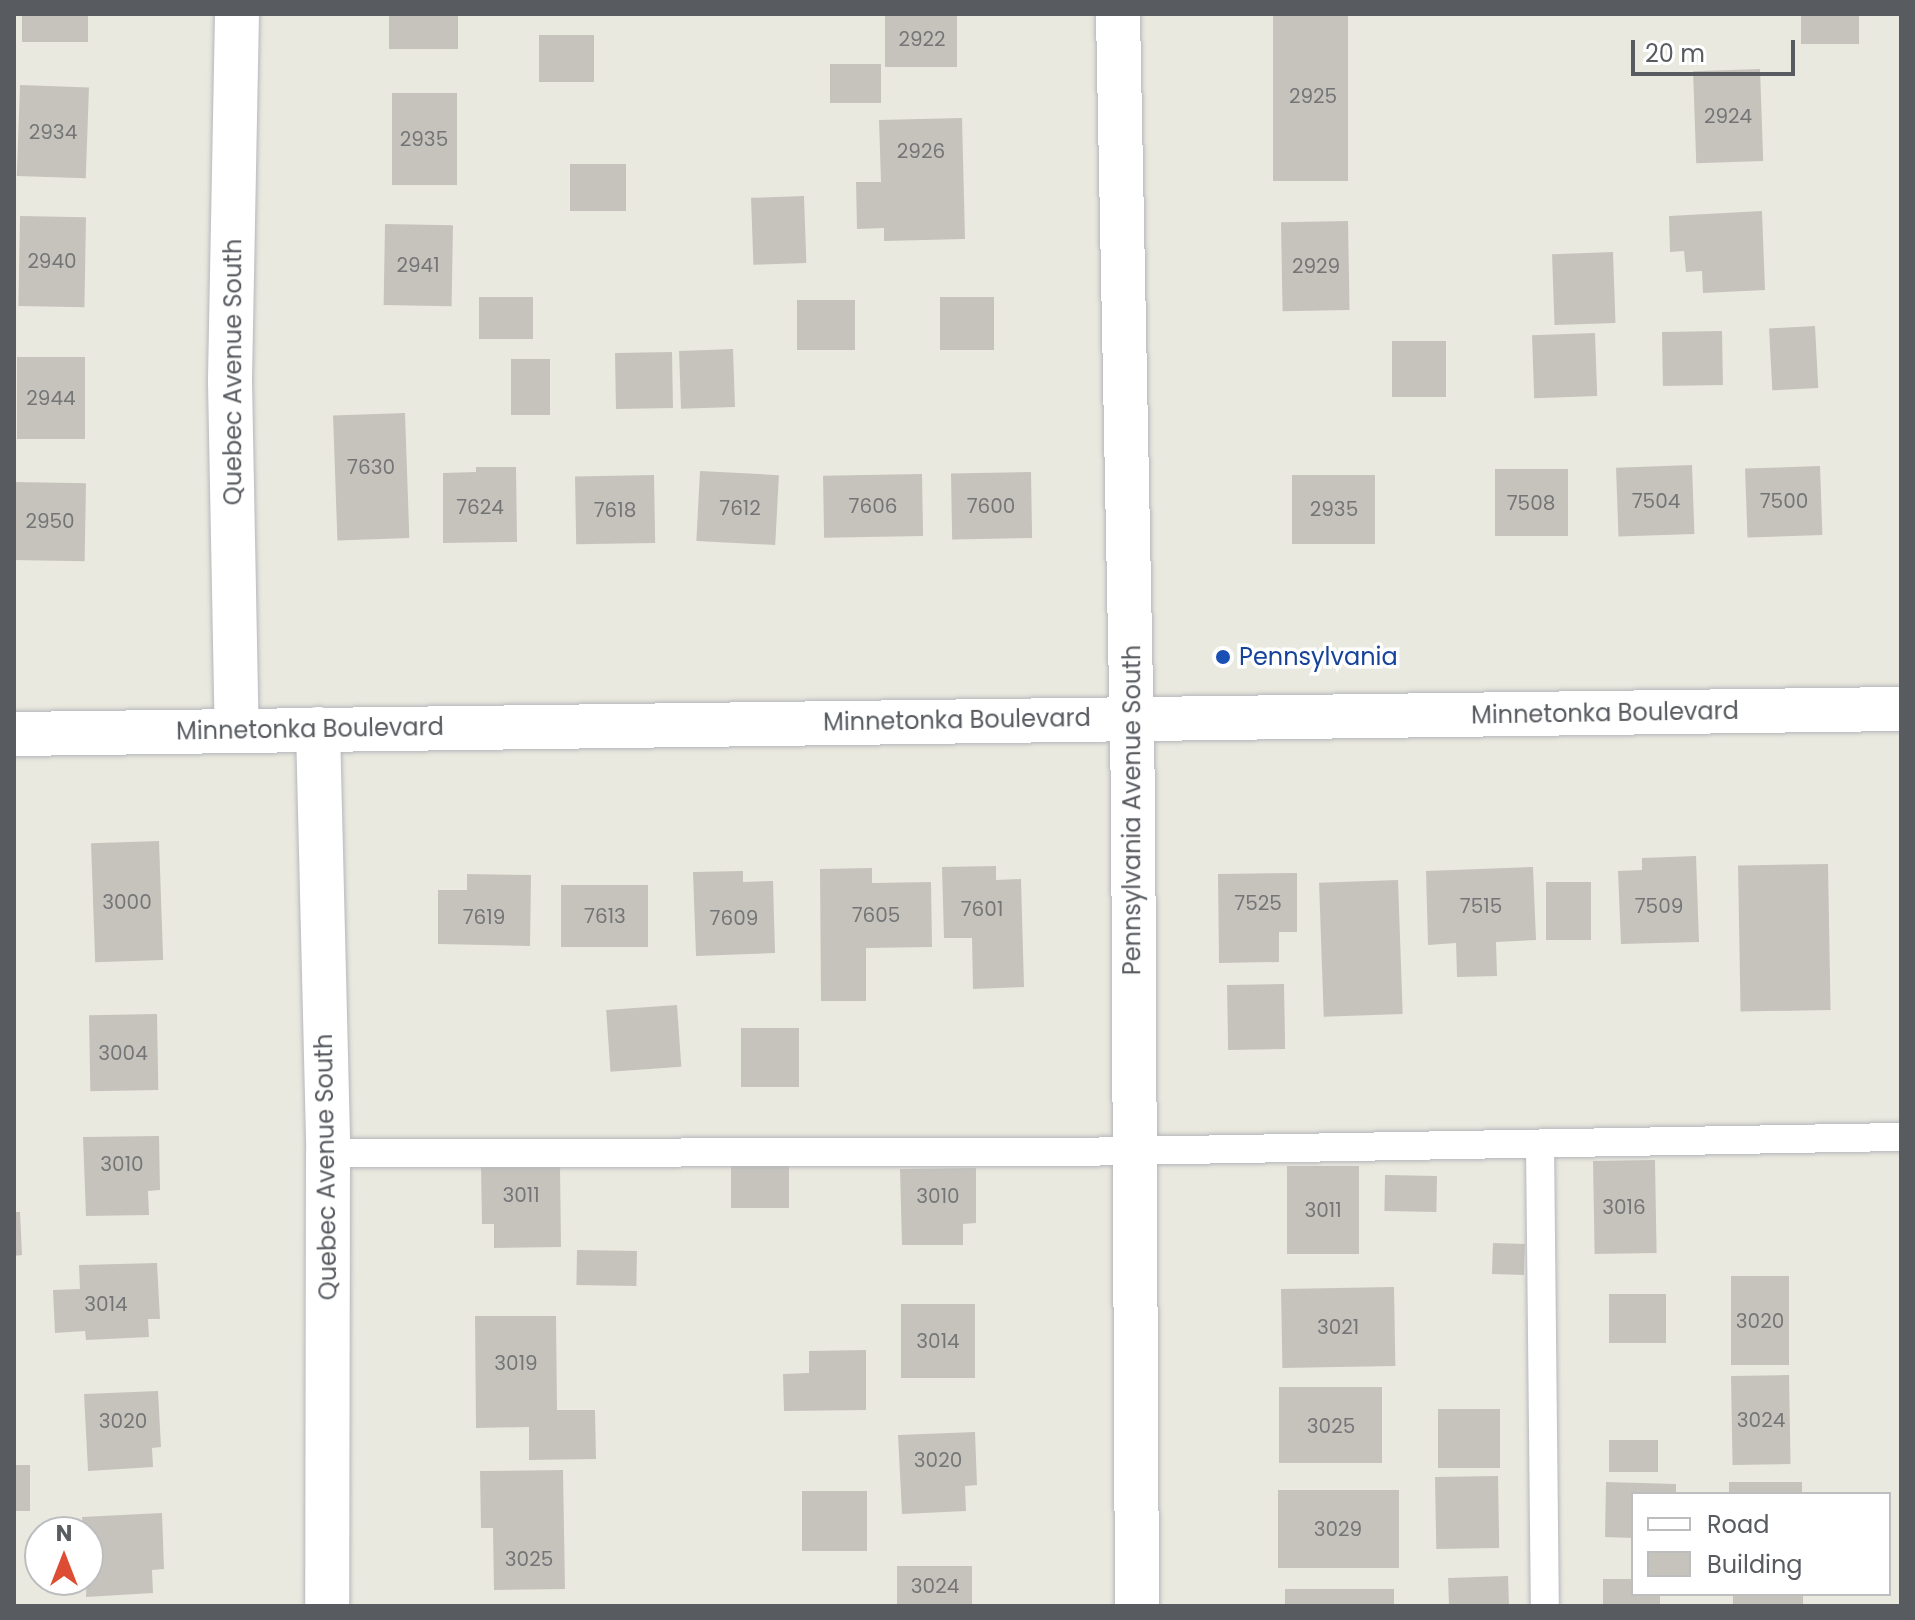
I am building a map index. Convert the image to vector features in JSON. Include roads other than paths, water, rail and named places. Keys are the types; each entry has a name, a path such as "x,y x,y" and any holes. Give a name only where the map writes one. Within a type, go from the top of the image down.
{"street":[{"name":"Quebec Avenue South","path":"237,14 230,382 237,731"},
{"name":"Pennsylvania Avenue South","path":"1118,14 1132,718 1132,1150 1137,1606"},
{"name":"Minnetonka Boulevard","path":"14,734 1901,709"},
{"name":"Quebec Avenue South","path":"318,729 328,1153 327,1606"}],"lane":[{"path":"328,1153 1132,1150 1901,1137"},
{"path":"1540,1144 1545,1606"}],"place":[{"name":"Pennsylvania","path":"1223,657"}]}
